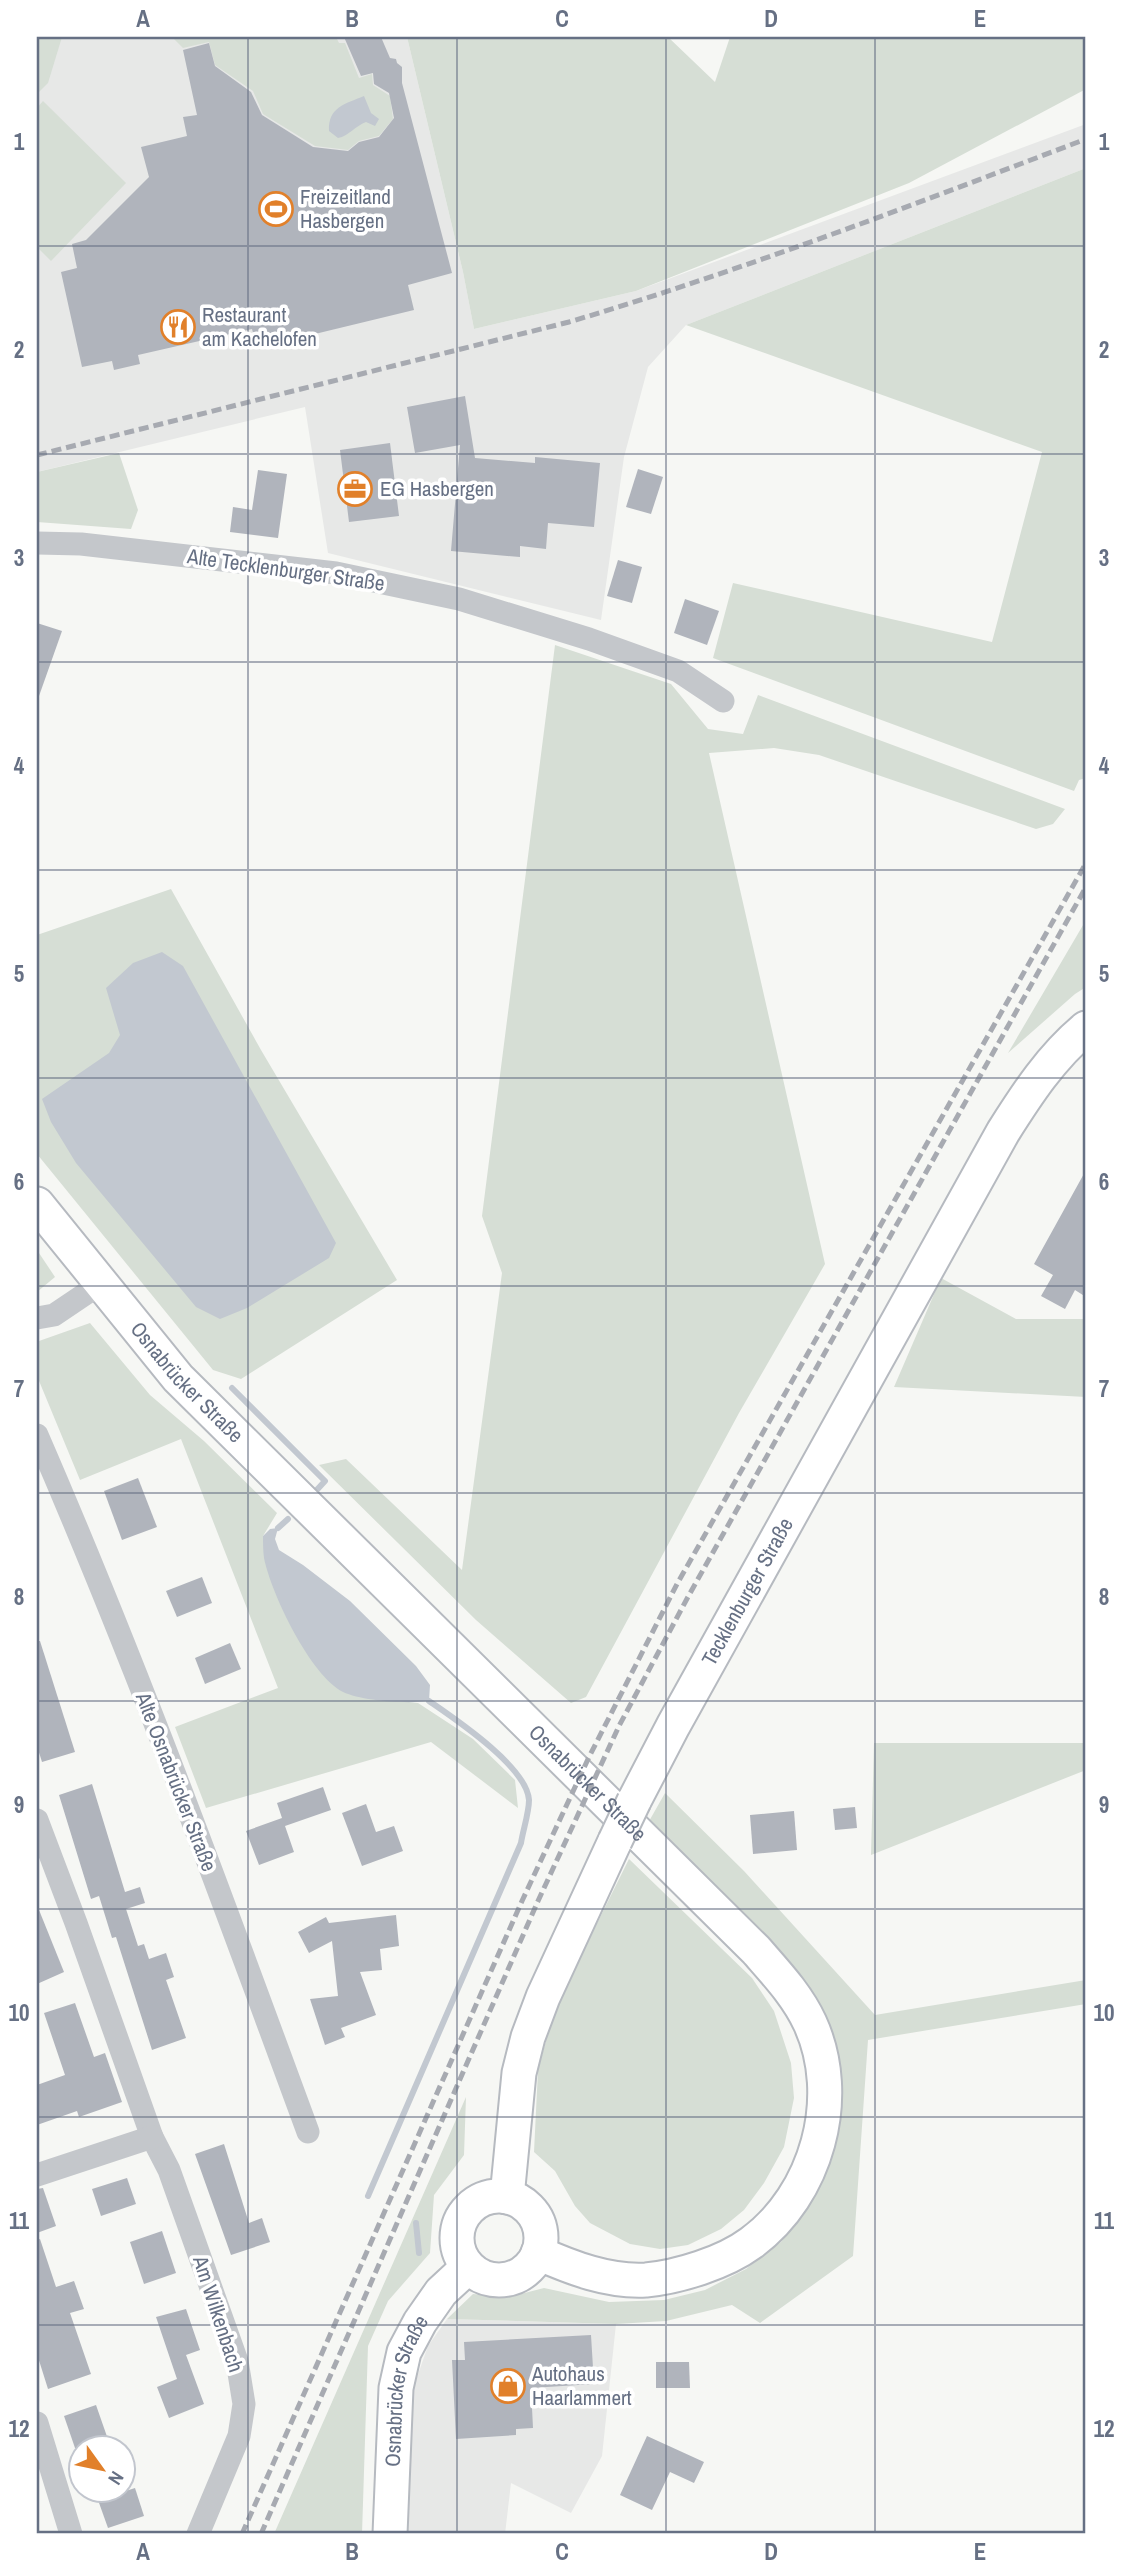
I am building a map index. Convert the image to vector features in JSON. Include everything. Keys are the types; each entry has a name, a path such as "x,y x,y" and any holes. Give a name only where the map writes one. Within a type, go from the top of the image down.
{"main road":[{"name":"Tecklenburger Straße","path":"507,2197 519,2073 528,2038 542,1997 634,1801 686,1702 1003,1132 1033,1084 1065,1046 1086,1028"},
{"name":"Osnabrücker Straße","path":"37,1204 178,1378 756,1950 788,1985 810,2024 823,2068 824,2113 814,2157 798,2191 776,2220 750,2244 695,2271 646,2280 607,2278 570,2267 538,2253"},
{"path":"493,2197 507,2197 525,2205 534,2215 541,2236 538,2253 534,2262 524,2272 503,2280 478,2275 468,2267 458,2247 457,2235 461,2222 469,2210 480,2202 493,2197"},
{"name":"Osnabrücker Straße","path":"390,2534 396,2388 404,2352 420,2322 442,2292 468,2267"}],"street":[{"name":"Alte Tecklenburger Straße","path":"37,543 81,544 336,573 459,599 589,639 678,671 723,702"},
{"path":"37,1318 54,1315 100,1283"},
{"name":"Alte Osnabrücker Straße","path":"37,1435 74,1521 228,1915 308,2132"},
{"name":"Am Wilkenbach","path":"37,1819 152,2137 169,2171 237,2361 244,2404 239,2436 198,2534"},
{"path":"37,2175 152,2137"},
{"path":"37,2423 71,2534"}],"shaded area":[{"path":"37,37 407,37 474,329 636,291 1086,124 1086,168 686,325 648,367 624,457 601,620 328,553 305,407 37,472"},
{"path":"37,37 62,37 48,83 37,94"},
{"path":"172,37 336,37 339,43 345,43 359,78 372,74 373,85 390,96 393,119 379,136 359,141 348,150 315,146 263,114 253,91 215,65 209,42 183,48"},
{"path":"407,37 668,37 715,82 730,37 1086,37 1086,89 909,183 636,291 474,329"},
{"path":"364,96 371,113 379,119 375,126 366,122 338,138 329,131 329,123 335,111"},
{"path":"43,101 126,183 51,261 37,247 37,108"},
{"path":"1086,168 1086,778 1079,780 1074,791 713,658 733,583 992,642 1042,452 686,325"},
{"path":"119,453 138,510 131,529 37,522 37,472"},
{"path":"555,645 671,684 708,729 743,734 758,695 1065,809 1053,824 1036,829 819,755 774,748 709,753 825,1264 739,1413 586,1697 571,1703 476,1620 319,1465 346,1459 462,1570 502,1273 482,1216"},
{"path":"171,889 261,1050 397,1280 241,1379 213,1370 37,1154 37,935"},
{"path":"1086,920 1086,987 1008,1053"},
{"path":"162,952 183,966 336,1243 329,1258 247,1308 220,1319 196,1307 76,1163 51,1122 42,1099 109,1053 120,1035 106,988 133,963"},
{"path":"37,1250 55,1277 37,1292"},
{"path":"941,1278 1016,1319 1086,1319 1086,1397 894,1387"},
{"path":"90,1323 150,1395 204,1441 277,1513 263,1536 342,1691 362,1697 418,1703 473,1739 515,1780 518,1808 431,1742 206,1808 175,1727 278,1688 181,1439 80,1480 37,1376 37,1350 39,1341"},
{"path":"278,1528 275,1539 279,1550 350,1601 416,1666 430,1685 429,1701 361,1698 343,1692 330,1683 294,1632 268,1573 263,1536 270,1529"},
{"path":"874,1743 1086,1743 1086,1770 871,1855"},
{"path":"665,1793 744,1871 875,2015 1086,1980 1086,2004 868,2040 853,2256 760,2323 732,2305 666,2321 616,2324 447,2319 473,2294 509,2297 544,2288 609,2302 664,2300 705,2290 746,2269 781,2242 808,2207 831,2162 841,2114 839,2060 824,2012 795,1970 648,1823"},
{"path":"629,1859 752,1978 774,2011 791,2063 794,2098 784,2147 764,2183 744,2210 721,2229 688,2245 660,2249 630,2244 590,2223 575,2206 555,2171 534,2152 538,2070 555,2008"},
{"path":"466,2097 464,2155 434,2195 430,2253 388,2301 368,2346 362,2534 274,2534"},
{"path":"447,2319 616,2324 602,2456 571,2513 511,2483 505,2534 400,2534 405,2411 428,2346"}],"building":[{"name":"Freizeitland Hasbergen","path":"344,37 381,37 390,58 396,59 402,67 402,83 452,273 408,285 414,310 257,348 252,329 138,355 140,364 114,370 112,361 82,367 61,272 77,268 72,244 86,240 149,177 141,147 187,136 183,117 197,115 183,50 209,43 215,66 251,92 262,115 313,147 348,151 359,142 379,137 394,118 389,93 374,84 373,73 361,76"},
{"path":"465,396 475,458 535,463 535,457 600,463 594,527 548,523 546,549 520,546 520,557 451,551 460,445 415,453 407,407"},
{"path":"390,443 399,516 349,522 340,450"},
{"path":"638,469 663,477 651,514 626,507"},
{"path":"258,470 287,474 278,538 230,532 233,507 252,510"},
{"path":"618,560 642,567 632,603 607,596"},
{"path":"685,599 719,611 707,645 674,633"},
{"path":"37,623 62,631 39,696 37,695"},
{"path":"1086,1170 1086,1297 1075,1290 1065,1309 1041,1296 1053,1275 1034,1264"},
{"path":"138,1478 157,1527 122,1540 104,1491"},
{"path":"202,1577 212,1603 177,1617 166,1591"},
{"path":"37,1641 40,1641 75,1752 42,1762 37,1746"},
{"path":"230,1643 241,1669 205,1684 195,1658"},
{"path":"92,1784 125,1892 140,1887 145,1903 126,1909 138,1946 144,1944 149,1959 166,1953 174,1977 166,1980 186,2038 152,2050 116,1937 112,1938 99,1896 91,1899 59,1795"},
{"path":"323,1787 331,1810 285,1826 294,1852 259,1865 246,1831 282,1818 277,1803"},
{"path":"366,1804 376,1832 394,1826 403,1851 362,1866 342,1813"},
{"path":"855,1807 857,1828 835,1830 833,1809"},
{"path":"794,1811 797,1850 753,1854 750,1815"},
{"path":"37,1905 64,1972 37,1984"},
{"path":"396,1915 399,1946 380,1949 382,1970 360,1972 376,2015 341,2028 345,2037 325,2045 310,1999 338,1996 332,1941 309,1953 298,1932 326,1917 329,1923"},
{"path":"75,2003 94,2057 105,2053 122,2102 79,2117 77,2111 37,2125 37,2085 65,2075 44,2013"},
{"path":"224,2144 249,2223 262,2218 270,2242 231,2255 195,2154"},
{"path":"127,2178 136,2204 101,2216 92,2189"},
{"path":"43,2188 56,2226 37,2233 37,2189"},
{"path":"162,2231 176,2273 144,2284 130,2242"},
{"path":"40,2239 56,2287 74,2281 84,2309 70,2313 91,2374 48,2389 37,2354 37,2240"},
{"path":"186,2309 200,2350 186,2355 204,2404 169,2418 157,2387 177,2379 156,2317"},
{"name":"Autohaus Haarlammert","path":"591,2335 594,2384 531,2388 533,2428 516,2429 516,2435 456,2439 452,2360 465,2360 464,2342"},
{"path":"656,2362 689,2362 690,2388 656,2388"},
{"path":"96,2405 106,2434 70,2434 64,2416"},
{"path":"647,2436 704,2462 694,2483 670,2472 652,2510 620,2495"},
{"path":"136,2491 144,2516 108,2528 99,2504 136,2504"}],"waterway":[{"path":"232,1388 325,1481 314,1493"},
{"path":"278,1528 288,1519"},
{"path":"368,2196 521,1843 529,1805 525,1787 503,1759 472,1732 429,1701"},
{"path":"416,2223 419,2253"}],"railway":[{"path":"37,455 569,322 764,258 1086,139"},
{"path":"242,2534 522,1901 589,1757 677,1584 1086,863"},
{"path":"261,2534 538,1901 619,1726 689,1595 1086,887"}],"place":[{"name":"Freizeitland Hasbergen","path":"276,209"},
{"name":"Restaurant am Kachelofen","path":"178,327"},
{"name":"EG Hasbergen","path":"355,489"},
{"name":"Autohaus Haarlammert","path":"508,2386"}]}
